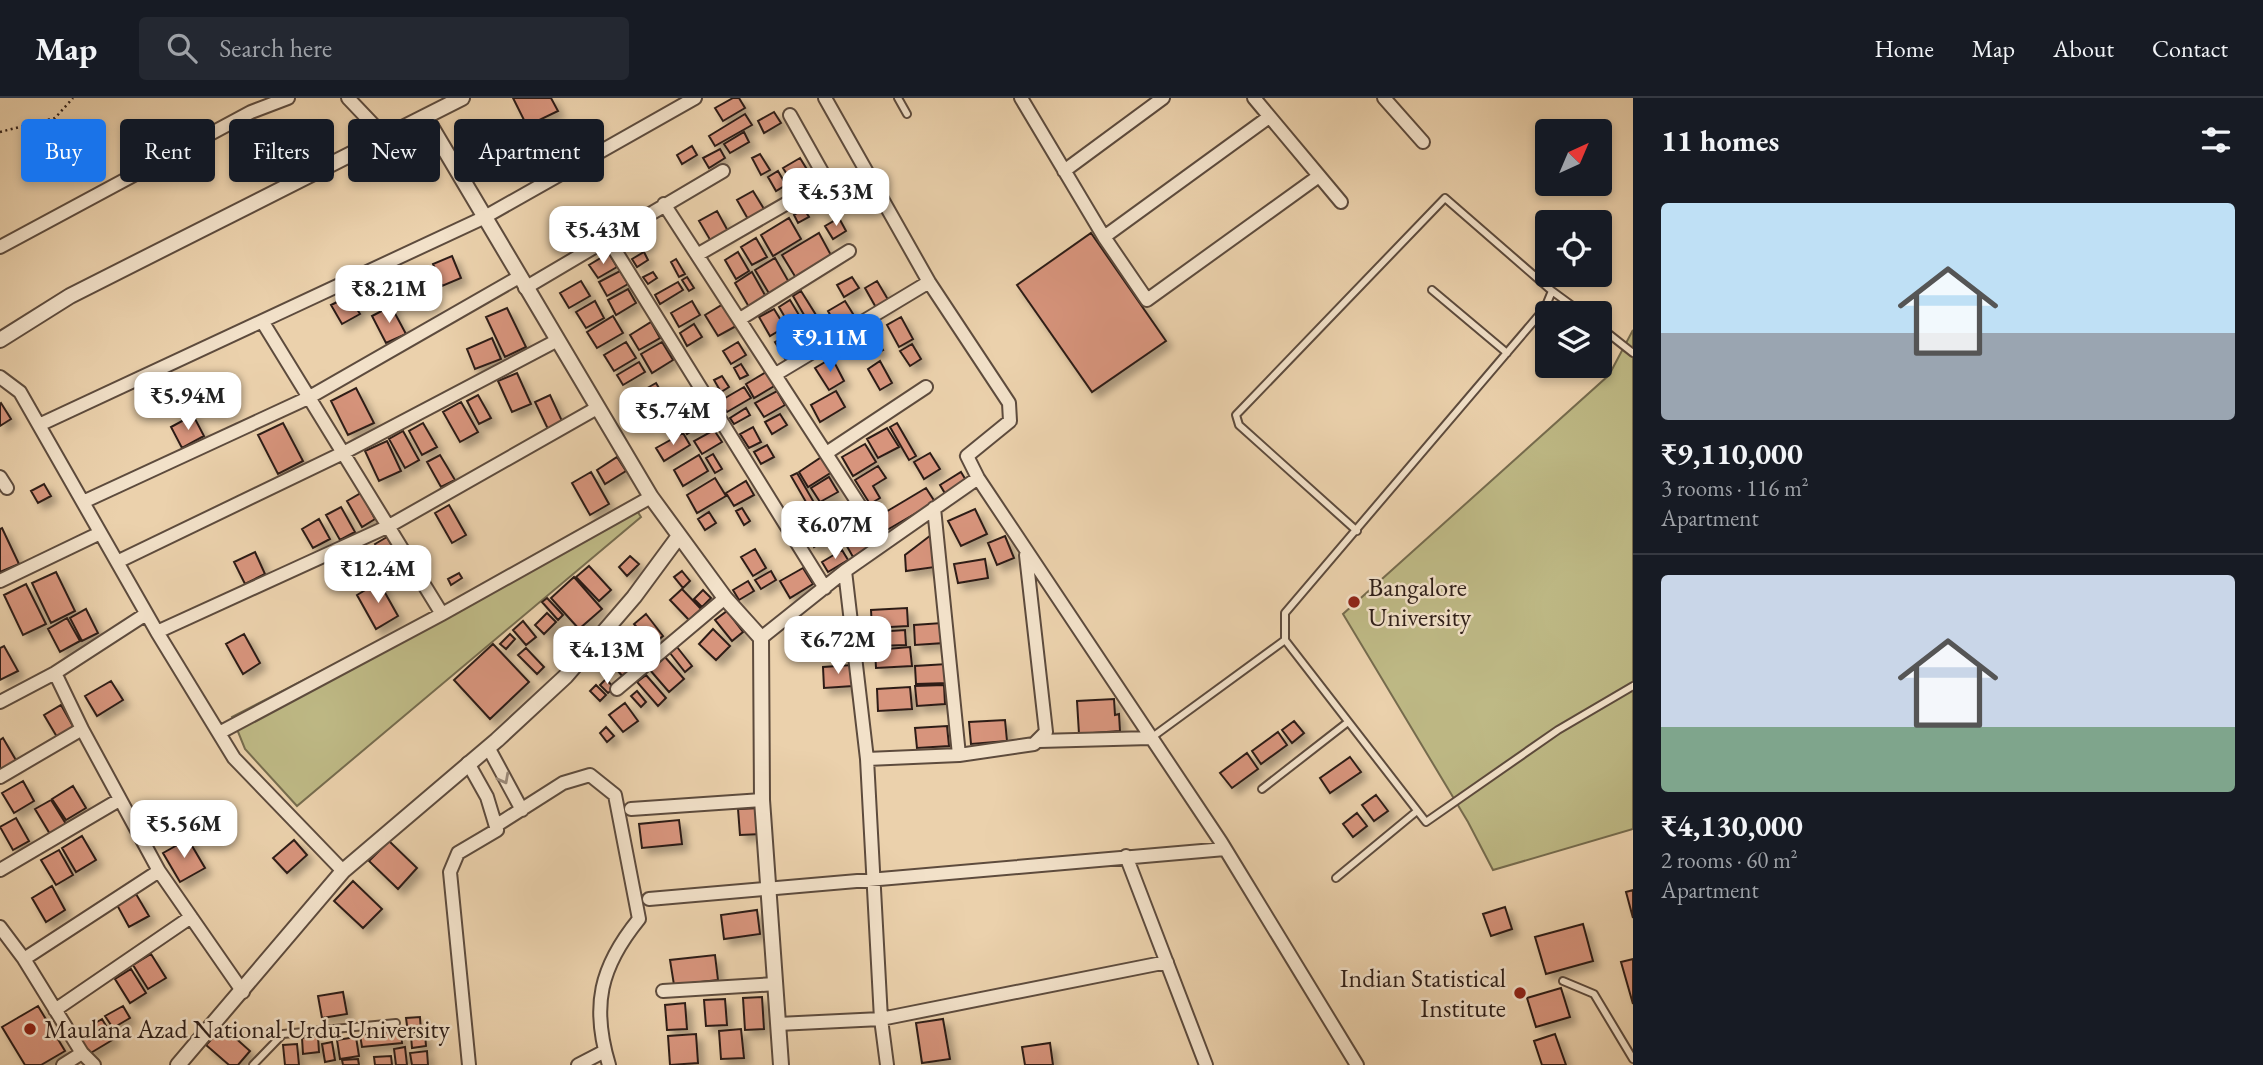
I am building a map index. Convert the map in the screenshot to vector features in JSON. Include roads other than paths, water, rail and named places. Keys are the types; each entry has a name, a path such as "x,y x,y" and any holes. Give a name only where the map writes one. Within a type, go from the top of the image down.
{"street":[{"path":"0,247 251,113 288,98"},
{"path":"348,98 368,119"},
{"path":"417,119 462,98"},
{"path":"39,425 483,218 695,98"},
{"path":"825,98 929,282 1009,403 1010,421 967,456 978,478 1225,849 1357,1065"},
{"path":"1064,171 1163,98"},
{"path":"1254,98 1341,202"},
{"path":"1384,98 1423,142"},
{"path":"1026,100 1064,171 1104,237 1147,299 1319,176"},
{"path":"434,109 483,218 650,497 725,598 761,638 762,800 780,1065"},
{"path":"697,255 821,184 825,178 789,115"},
{"path":"1104,237 1269,117"},
{"path":"0,340 69,296 348,157"},
{"path":"83,502 308,398 608,239 723,171"},
{"path":"664,204 828,452 884,543"},
{"path":"608,239 825,588"},
{"path":"740,319 849,251"},
{"path":"776,374 929,282"},
{"path":"262,321 308,398 345,452 442,614"},
{"path":"117,562 345,452 556,341"},
{"path":"0,377 20,392 146,614 234,758 343,871"},
{"path":"828,452 926,387"},
{"path":"157,632 389,526 597,408"},
{"path":"761,638 845,571 978,478"},
{"path":"219,733 442,614 650,497"},
{"path":"934,508 959,755"},
{"path":"0,581 100,533"},
{"path":"178,1065 243,992 343,871 488,747 566,676 634,597 679,536"},
{"path":"1026,553 1045,732 1039,741"},
{"path":"845,571 867,759 881,1019 887,1065"},
{"path":"617,689 725,598"},
{"path":"0,702 55,673 146,614"},
{"path":"55,673 119,800 159,871 243,992"},
{"path":"0,777 82,729"},
{"path":"867,759 959,755 1039,741 1150,738"},
{"path":"488,747 522,810"},
{"path":"468,763 487,797 497,825 495,833 458,853 450,873 469,1065"},
{"path":"497,825 563,783 582,776 590,775 615,795 639,919 610,962 598,998 600,1034 609,1065"},
{"path":"0,870 119,800"},
{"path":"631,809 762,800"},
{"path":"649,899 1225,849"},
{"path":"1126,856 1206,1065"},
{"path":"24,959 159,871"},
{"path":"55,1010 191,916"},
{"path":"0,927 24,959 82,1053 94,1065"},
{"path":"778,1024 881,1019 1167,962"},
{"path":"663,991 776,984"},
{"path":"578,1065 605,1051"},
{"path":"63,1065 82,1053"}],"lane":[{"path":"898,98 907,114"},
{"path":"1357,531 1239,425 1236,415 1445,198 1566,301"},
{"path":"1432,289 1507,352"},
{"path":"1552,291 1545,308 1285,613 1285,640 1426,822 1558,730 1633,686"},
{"path":"1612,336 1633,353"},
{"path":"1150,738 1285,640"},
{"path":"1262,789 1348,722"},
{"path":"1336,878 1417,811"},
{"path":"1563,981 1594,994 1633,1059"},
{"path":"253,1065 283,1034 396,1023"}],"place":[{"name":"Bangalore University","path":"1354,602"},
{"name":"Indian Statistical Institute","path":"1520,993"},
{"name":"Maulana Azad National Urdu University","path":"30,1029"}]}
